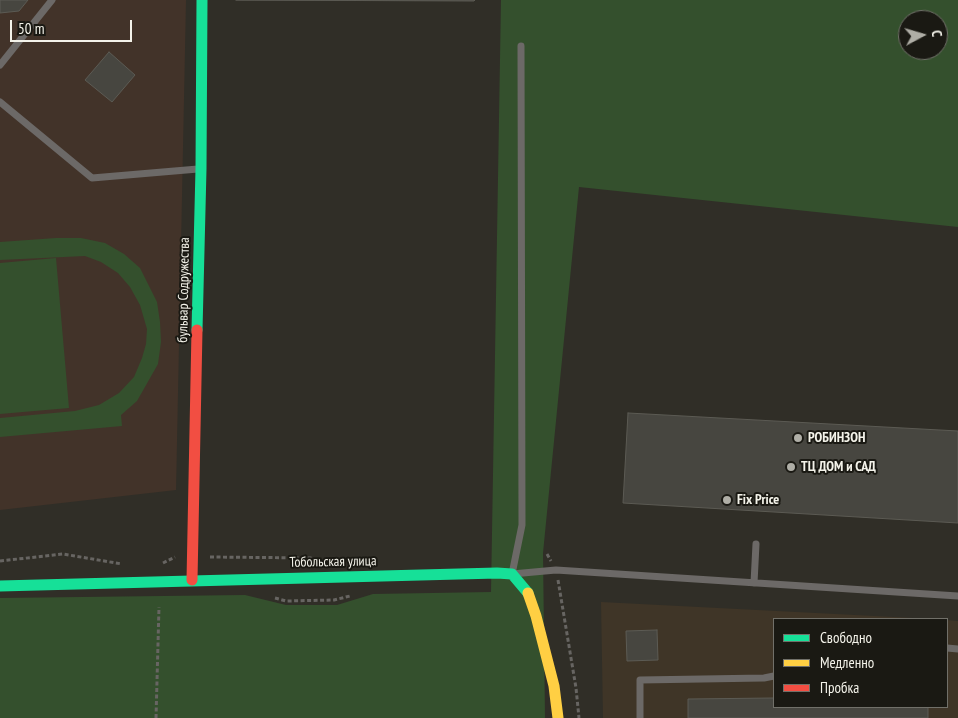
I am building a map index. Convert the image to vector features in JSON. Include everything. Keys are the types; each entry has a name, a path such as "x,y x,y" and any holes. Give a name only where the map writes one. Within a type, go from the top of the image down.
{"street":[{"name":"бульвар Содружества","path":"192,580 201,169 202,0"},
{"name":"Тобольская улица","path":"0,586 512,574"},
{"path":"512,574 528,593 533,608 554,686 558,718"}],"lane":[{"path":"0,65 52,0"},
{"path":"521,46 522,525 512,574 556,570 958,596"},
{"path":"0,102 92,178 201,169"},
{"path":"754,583 756,544"},
{"path":"640,718 640,680 764,678 773,676"}],"path":[{"path":"0,561 63,554 125,564"},
{"path":"158,563 166,563 176,556"},
{"path":"270,597 286,601 334,600 358,594"},
{"path":"560,595 576,688 579,718"},
{"path":"156,718 159,607"}],"shaded area":[{"path":"0,0 186,0 176,490 0,510"},
{"path":"601,602 913,618 773,618 773,708 948,708 948,620 958,621 958,718 603,718"}],"green space":[{"path":"501,0 958,0 958,227 579,187 543,553 545,718 0,718 0,598 245,595 286,605 337,605 373,594 491,592"},
{"path":"81,238 105,243 124,254 140,268 157,302 161,342 158,364 137,401 121,415 122,426 0,437 0,418 75,411 99,405 119,393 134,377 146,344 147,329 140,305 130,287 118,273 101,262 85,256 0,260 0,242"},
{"path":"56,258 69,408 0,414 0,263"}],"building":[{"path":"0,0 28,0 19,11 0,13"},
{"path":"236,0 475,0 474,1"},
{"path":"109,52 135,75 112,102 85,80"},
{"name":"ТЦ ДОМ и САД","path":"628,413 958,431 958,523 623,503"},
{"path":"657,630 658,660 627,661 626,631"},
{"path":"773,698 773,708 928,708 928,718 688,718 688,699"}],"traffic: fast":[{"path":"197,330 201,169 202,0"},
{"path":"0,586 497,573 512,574 528,593"}],"traffic: slow":[{"path":"528,593 536,616 554,686 558,718"}],"traffic: jam":[{"path":"192,580 197,330"}],"place":[{"name":"РОБИНЗОН","path":"798,438"},
{"name":"ТЦ ДОМ и САД","path":"791,467"},
{"name":"Fix Price","path":"727,500"}]}
